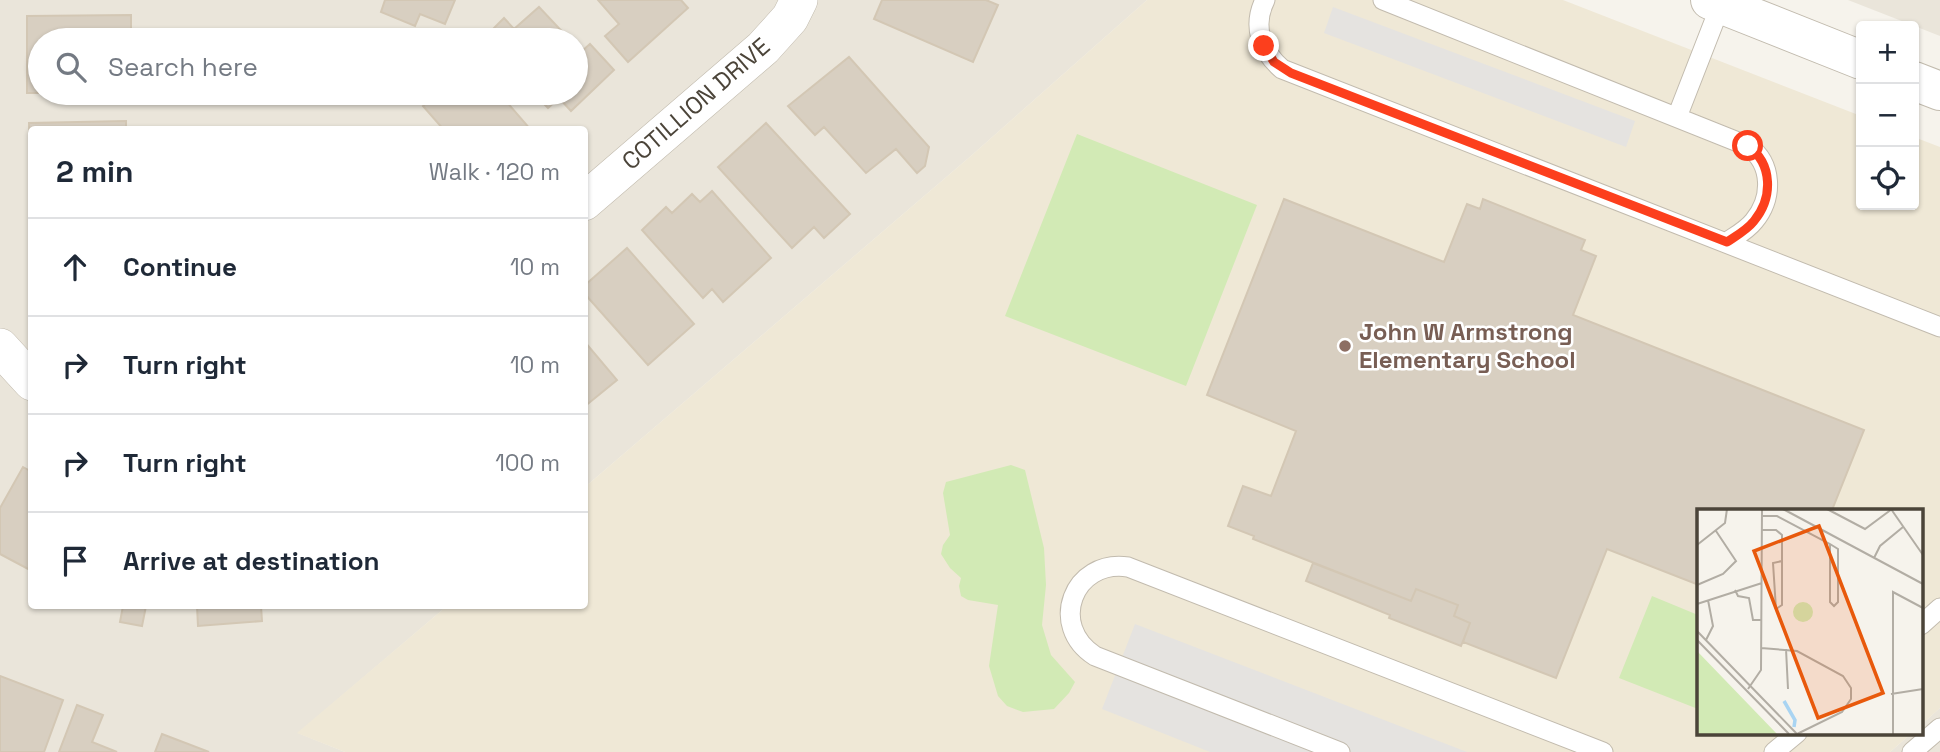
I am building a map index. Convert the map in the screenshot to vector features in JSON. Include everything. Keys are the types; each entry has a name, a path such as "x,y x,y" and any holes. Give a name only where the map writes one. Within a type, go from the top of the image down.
{"street":[{"name":"COTILLION DRIVE","path":"588,199 762,48 790,18 799,0"},
{"path":"1715,2 1856,58"},
{"path":"1919,83 1940,91"},
{"path":"0,347 28,378"}],"lane":[{"path":"1265,0 1258,19 1260,37 1268,55 1282,69 1940,327"},
{"path":"1383,0 1748,146 1756,152 1766,168 1768,189 1756,219 1727,242"},
{"path":"1676,117 1715,2"},
{"path":"1340,752 1095,656 1077,641 1069,608 1072,596 1089,576 1101,569 1114,565 1128,567 1603,752"},
{"path":"1923,623 1940,608"},
{"path":"1912,752 1940,728"},
{"path":"1774,752 1796,734"}],"shaded area":[{"path":"0,0 1147,0 972,155 588,484 588,126 28,126 28,609 443,609 298,733 345,752 0,752"},
{"name":"John W Armstrong Elementary School","path":"1147,0 1563,0 1856,114 1856,210 1919,210 1919,139 1940,147 1940,708 1923,723 1923,509 1697,509 1697,734 1911,734 1890,752 345,752 297,733 443,609 588,609 588,484 972,155"},
{"path":"1848,0 1940,0 1940,36 1919,28 1919,21 1902,21"},
{"path":"1333,7 1635,121 1626,147 1324,33"},
{"path":"1135,624 1467,752 1210,752 1102,709"},
{"path":"1940,708 1940,752 1890,752 1911,734 1923,734 1923,723"}],"green space":[{"path":"1077,134 1257,205 1186,386 1005,316"},
{"path":"1011,465 1025,470 1044,548 1046,585 1042,625 1051,655 1075,682 1054,709 1023,712 1007,706 998,696 989,666 998,605 968,600 961,596 961,578 941,554 950,535 943,493 946,482"},
{"path":"1652,596 1697,615 1697,709 1619,678"}],"building":[{"path":"385,0 455,0 445,24 420,14 415,26 381,12"},
{"path":"598,0 681,0 688,8 628,62 605,36 619,24"},
{"path":"882,0 986,0 998,5 973,62 874,19"},
{"path":"539,7 559,28 515,28"},
{"path":"131,15 131,28 28,28 27,93 27,16"},
{"path":"504,18 513,28 494,28"},
{"path":"590,44 614,70 588,95"},
{"path":"849,57 929,147 925,166 917,173 896,149 866,173 824,127 815,135 788,106"},
{"path":"509,105 528,126 440,126 423,106"},
{"path":"565,105 577,105 571,111"},
{"path":"126,121 126,126 29,126 29,123"},
{"path":"766,123 850,214 824,238 814,227 792,248 718,167"},
{"path":"712,191 771,258 723,302 712,289 703,298 642,230 666,207 672,213 692,194 700,202"},
{"path":"1284,199 1444,262 1467,204 1480,209 1483,199 1585,240 1581,250 1596,256 1573,315 1864,430 1832,509 1697,509 1697,584 1607,549 1556,678 1463,642 1470,623 1454,616 1458,605 1416,589 1411,601 1253,539 1254,536 1228,526 1243,486 1271,496 1296,431 1207,395"},
{"path":"627,248 694,324 648,365 588,298 588,282"},
{"path":"588,346 617,380 588,404"},
{"path":"23,467 28,470 28,569 0,554 0,508"},
{"path":"1313,563 1411,601 1416,589 1458,605 1454,616 1470,623 1461,646 1306,581"},
{"path":"122,609 145,609 142,626 120,622"},
{"path":"197,609 261,609 262,621 198,626"},
{"path":"0,676 63,700 44,752 0,752"},
{"path":"77,705 103,715 92,742 117,752 59,752"},
{"path":"162,734 209,752 155,752"}],"place":[{"name":"John W Armstrong Elementary School","path":"1345,346"}],"route":[{"path":"1264,46 1274,62 1291,73 1727,242 1756,219 1768,189 1766,168 1762,159 1748,146"}]}
